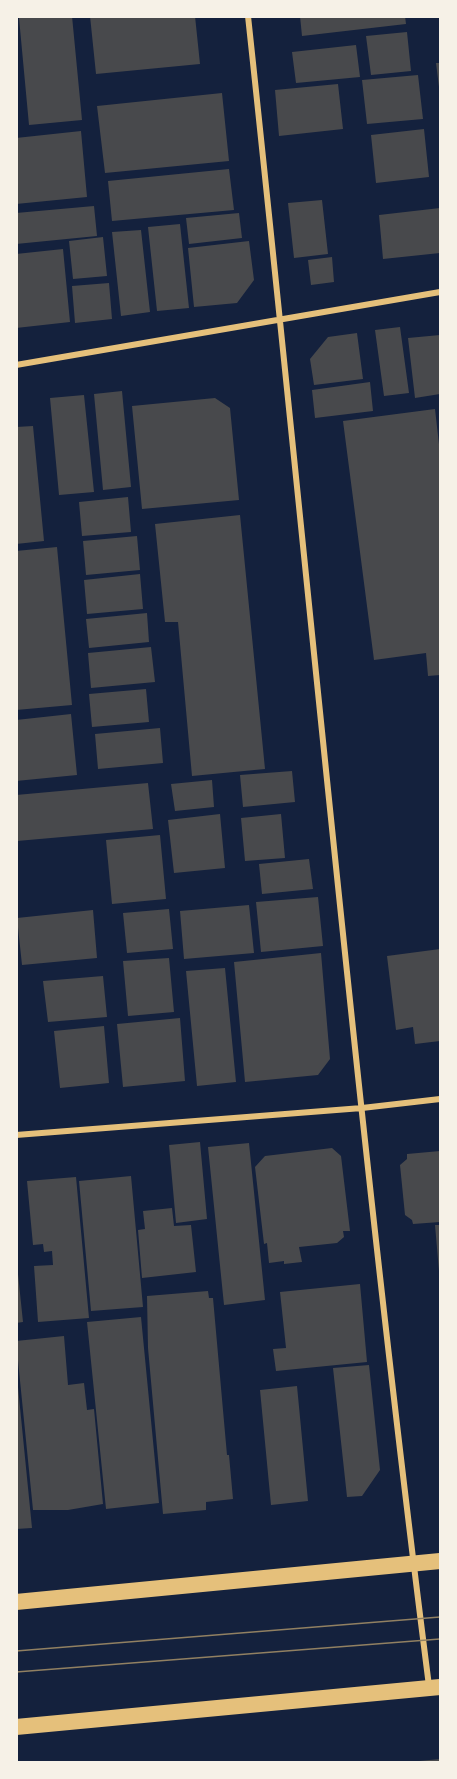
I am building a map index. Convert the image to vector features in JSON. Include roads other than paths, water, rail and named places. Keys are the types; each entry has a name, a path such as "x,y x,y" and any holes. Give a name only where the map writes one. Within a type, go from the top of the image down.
{"highway":[{"path":"16,1602 441,1561"},
{"path":"16,1727 435,1688"}],"street":[{"path":"248,16 362,1108 414,1563 435,1688"},
{"path":"16,365 441,292"},
{"path":"16,1135 362,1108 441,1099"}],"tram line":[{"path":"16,1651 440,1617"},
{"path":"16,1672 440,1639"}]}
